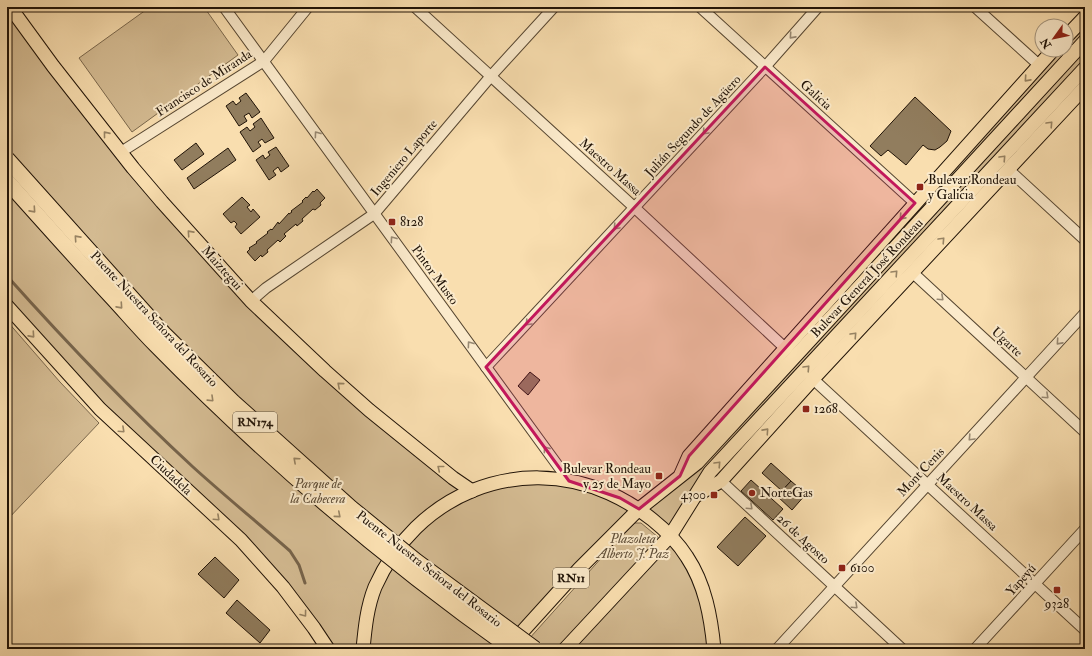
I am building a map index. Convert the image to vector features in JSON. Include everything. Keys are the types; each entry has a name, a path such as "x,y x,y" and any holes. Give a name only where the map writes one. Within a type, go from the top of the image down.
{"highway":[{"name":"Puente Nuestra Señora del Rosario","path":"7,159 163,333 233,402 351,508 416,561 535,649"},
{"name":"Puente Nuestra Señora del Rosario","path":"7,181 155,345 278,462 345,521 408,572 512,649"}],"main road":[{"name":"Maiztegui","path":"10,7 58,72 121,152 162,202 251,301 325,371 369,410 453,478 472,491"},
{"path":"1074,29 1085,17"},
{"name":"Bulevar General José Rondeau","path":"507,649 580,569 639,509 697,463 1085,41"},
{"name":"Bulevar General José Rondeau","path":"680,476 689,456 1046,58"},
{"name":"Bulevar General José Rondeau","path":"565,649 670,536 710,472 1085,68"},
{"path":"1050,107 1085,80"},
{"name":"Bulevar General José Rondeau","path":"696,496 721,481 813,379 1085,86"},
{"name":"Ciudadela","path":"7,306 100,409 241,540 283,587 328,649"},
{"path":"363,649 366,615 375,588 388,561 404,540 423,520 440,508 472,491 487,485 515,479 545,478 569,481 595,487 620,498 639,509 678,544 688,558 701,585 710,618 714,649"}],"street":[{"name":"Pintor Musto","path":"224,7 569,481"},
{"name":"Francisco de Miranda","path":"121,152 264,61 308,7"},
{"name":"Maestro Massa","path":"415,7 786,348"},
{"name":"Ingeniero Laporte","path":"251,301 266,288 374,214 491,76 554,7"},
{"name":"Galicia","path":"700,7 915,203"},
{"name":"Julián Segundo de Agüero","path":"486,367 635,208 818,7"},
{"path":"976,7 1039,65"},
{"path":"1008,169 1085,240"},
{"name":"Ugarte","path":"912,272 1085,432"},
{"name":"Mont Cenis","path":"777,649 1085,313"},
{"name":"Maestro Massa","path":"813,379 1036,583 1085,630"},
{"name":"26 de Agosto","path":"721,481 902,649"},
{"name":"Yapeyú","path":"976,649 1085,529"}],"highlighted area":[{"path":"765,67 915,203 689,456 680,476 639,509 620,498 569,481 486,367"}],"green space":[{"name":"Parque de la Cabecera","path":"7,7 251,301 472,491 545,478 639,509 507,649 328,649 283,587 158,463 7,306"},
{"path":"150,7 204,7 238,55 132,132 79,58"},
{"path":"1085,17 1085,87 721,481 696,496 670,536 639,509 680,476 1046,58 1074,58 1074,29"},
{"path":"7,321 60,382 99,423 7,520"},
{"name":"Plazoleta Alberto J. Paz","path":"635,523 641,523 658,537 657,541 596,609 558,649 520,649 629,527"},
{"path":"670,536 688,559 715,649 565,649"}],"building":[{"path":"246,93 260,112 252,118 249,113 244,116 247,121 239,126 226,106 233,101 236,105 241,101 239,98"},
{"path":"915,97 951,131 947,141 940,147 935,150 928,149 923,145 906,165 888,150 881,156 870,146"},
{"path":"261,118 274,138 265,143 262,139 258,142 261,146 253,152 240,132 247,127 250,131 255,127 253,124"},
{"path":"196,143 204,154 182,170 174,160"},
{"path":"276,147 289,166 281,172 278,167 273,171 276,175 269,180 256,160 263,155 265,159 270,155 268,152"},
{"path":"228,148 236,160 194,189 187,178"},
{"path":"317,189 325,198 320,203 321,205 315,210 313,209 302,219 303,221 297,226 296,224 284,234 286,236 280,242 278,240 267,250 268,252 262,257 261,255 255,261 247,252 250,249 249,248 257,243 256,242 268,233 267,232 271,229 272,230 278,222 279,224 289,213 292,212 291,211 303,202 302,201 306,197 307,198"},
{"path":"242,197 250,205 247,207 251,212 253,209 260,217 241,234 235,227 237,224 234,221 231,223 223,214"},
{"path":"530,372 540,380 528,395 518,386"},
{"path":"771,463 791,481 782,491 762,473"},
{"path":"751,480 783,509 773,520 741,491"},
{"path":"791,481 806,494 792,510 777,496"},
{"path":"745,517 766,536 738,566 717,547"},
{"path":"215,557 239,580 224,598 198,574"},
{"path":"237,600 270,630 260,643 226,613"}],"waterway":[{"path":"7,276 121,398 205,478 290,551 299,565 305,583"}],"place":[{"name":"Bulevar Rondeau y Galicia","path":"920,187"},
{"name":"8128","path":"392,222"},
{"name":"1268","path":"806,409"},
{"name":"Bulevar Rondeau y 25 de Mayo","path":"659,476"},
{"name":"NorteGas","path":"752,493"},
{"name":"4300","path":"714,495"},
{"name":"6100","path":"842,568"},
{"name":"9328","path":"1057,590"}]}
